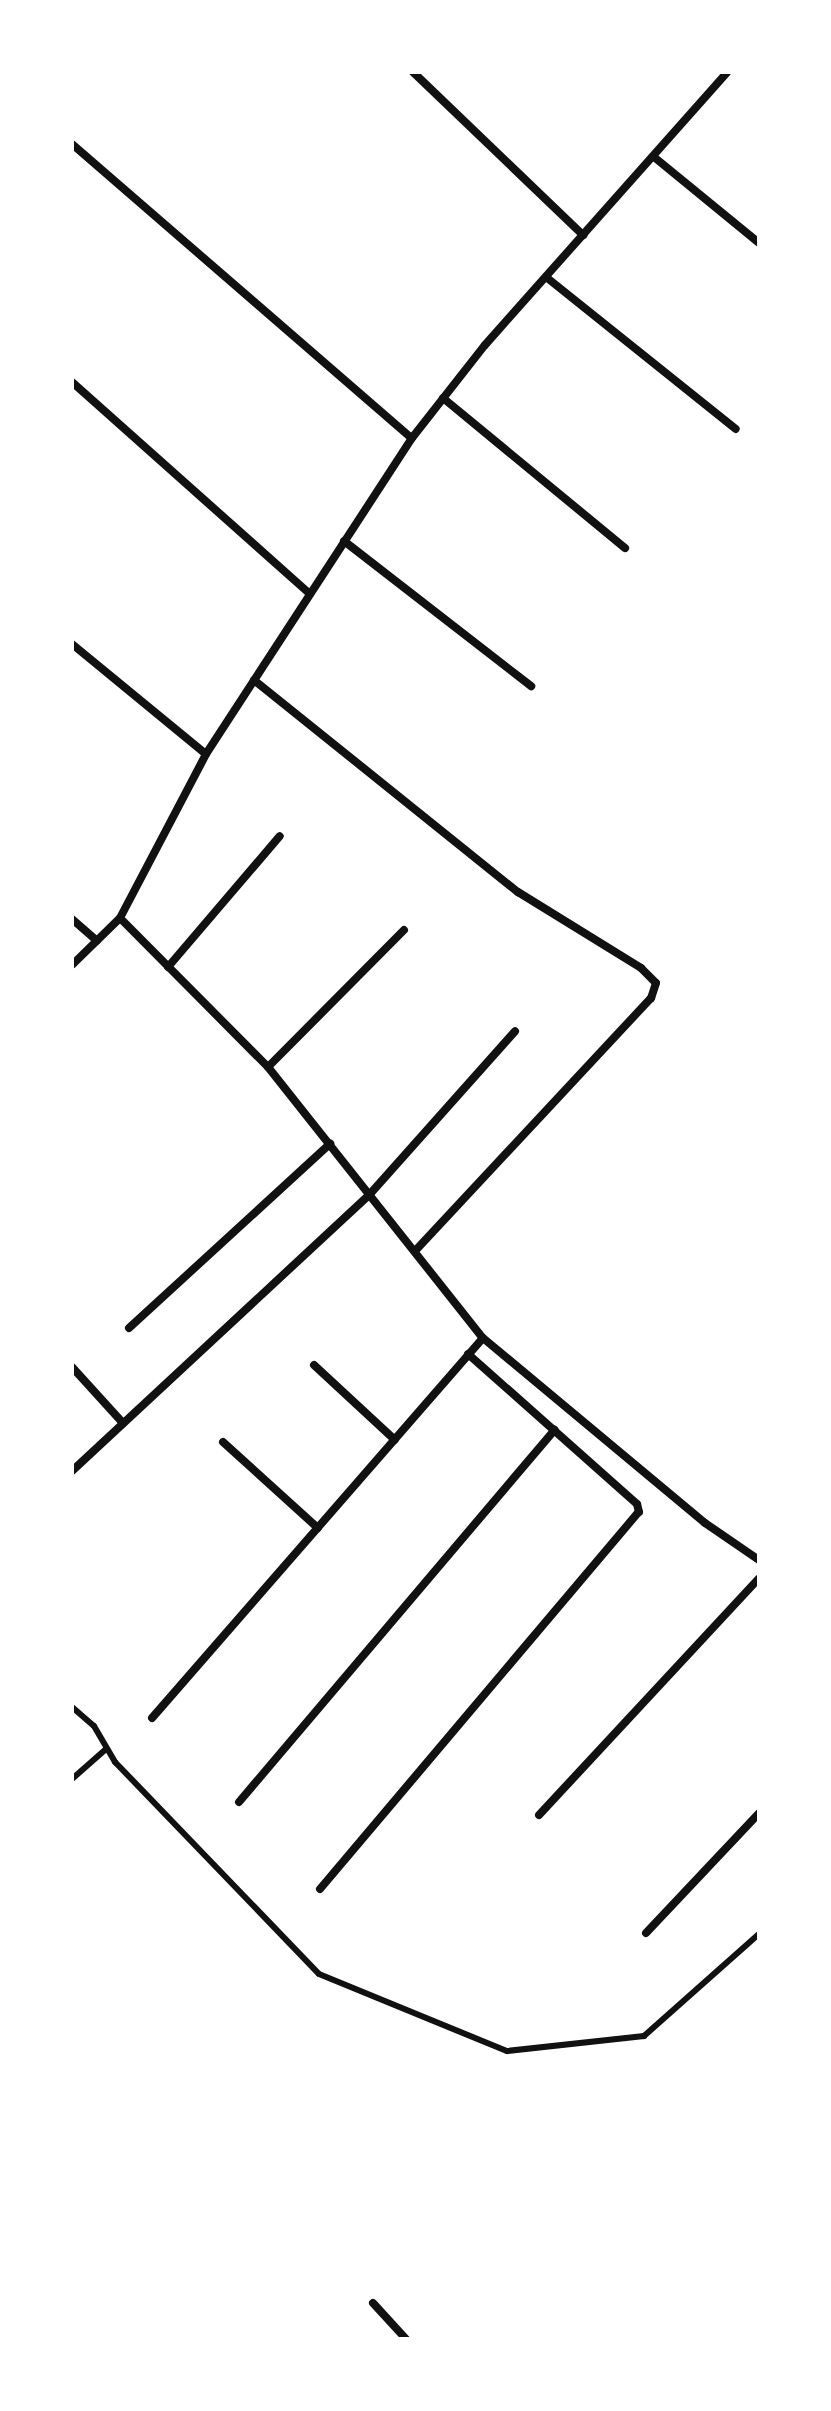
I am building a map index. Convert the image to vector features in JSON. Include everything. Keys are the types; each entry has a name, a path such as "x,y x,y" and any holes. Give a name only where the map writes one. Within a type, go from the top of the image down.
{"street":[{"path":"413,72 583,235"},
{"path":"72,965 120,918 206,754 412,438 546,277 727,72"},
{"path":"72,144 412,438"},
{"path":"654,157 759,243"},
{"path":"546,277 736,429"},
{"path":"72,382 309,593"},
{"path":"443,398 625,548"},
{"path":"344,541 531,686"},
{"path":"72,644 206,754"},
{"path":"254,680 518,892 641,968 656,983 651,998 416,1250"},
{"path":"168,967 280,836"},
{"path":"120,918 268,1067 483,1338 705,1523 759,1560"},
{"path":"72,919 97,941"},
{"path":"268,1067 404,930"},
{"path":"72,1471 370,1194 515,1031"},
{"path":"129,1328 330,1144"},
{"path":"152,1718 483,1338"},
{"path":"320,1889 636,1520 637,1504 468,1354"},
{"path":"314,1365 395,1440"},
{"path":"72,1367 123,1423"},
{"path":"239,1802 555,1430"},
{"path":"223,1442 318,1528"},
{"path":"539,1815 759,1578"},
{"path":"646,1933 759,1813"},
{"path":"373,2303 406,2339"}],"lane":[{"path":"72,1707 94,1726 106,1749 319,1974 507,2051 644,2036 759,1934"},
{"path":"72,1779 106,1749"}]}
